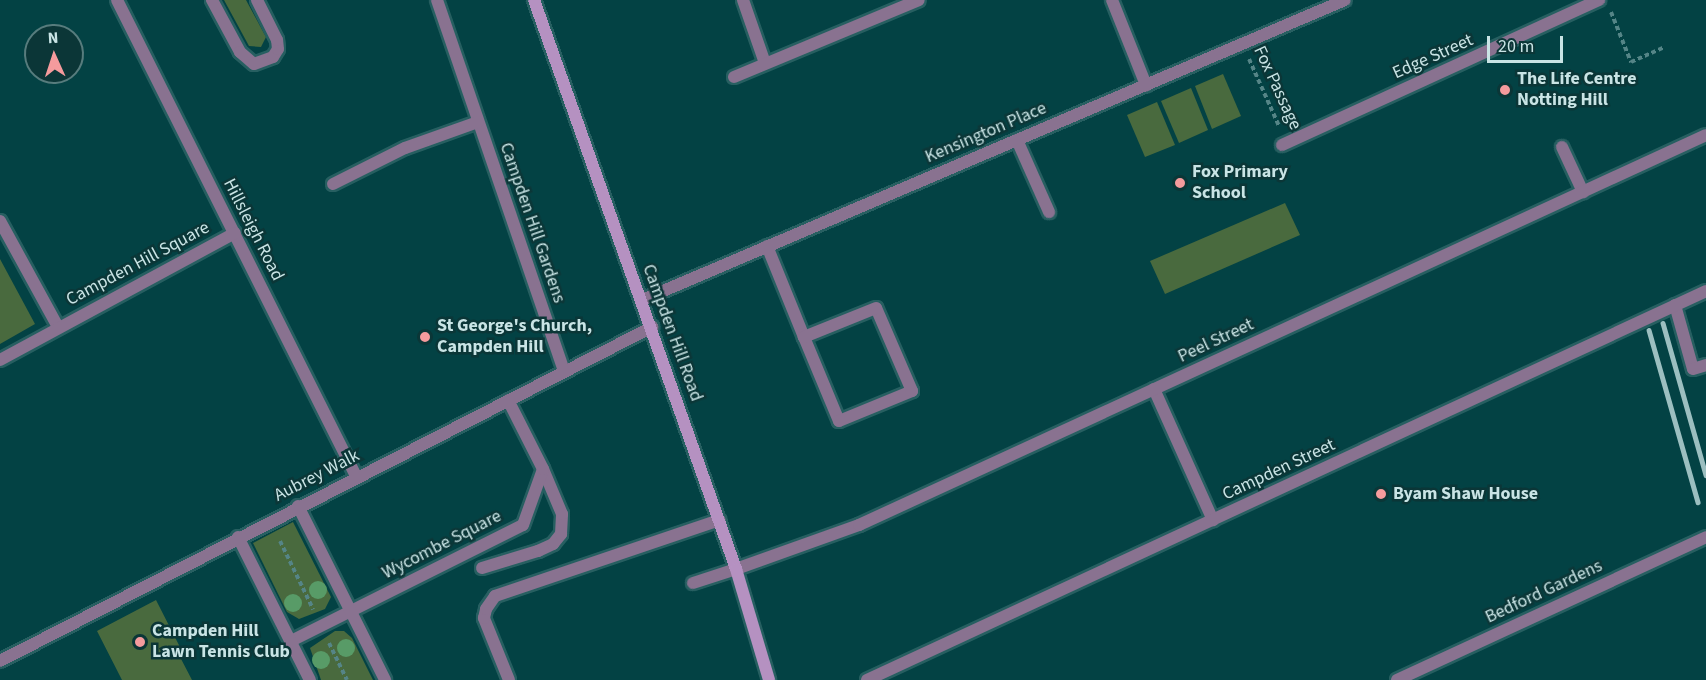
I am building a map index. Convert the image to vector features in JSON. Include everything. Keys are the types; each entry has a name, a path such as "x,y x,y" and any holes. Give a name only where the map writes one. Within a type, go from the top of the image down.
{"street":[{"name":"Hillsleigh Road","path":"117,0 356,476"},
{"path":"212,0 240,52 254,64 267,61 278,49 277,40 257,0"},
{"name":"Campden Hill Gardens","path":"437,0 564,371"},
{"name":"Campden Hill Road","path":"534,0 652,327 736,569 769,680"},
{"path":"743,0 765,63"},
{"path":"734,77 919,0"},
{"path":"1112,0 1146,85"},
{"name":"Kensington Place","path":"642,300 1345,0"},
{"name":"Edge Street","path":"1284,144 1599,0"},
{"path":"333,184 405,148 478,122"},
{"name":"Peel Street","path":"693,583 859,525 1706,135"},
{"path":"1017,140 1049,212"},
{"path":"1562,147 1583,192"},
{"name":"Campden Hill Square","path":"0,221 58,327"},
{"name":"Campden Hill Square","path":"0,360 235,233"},
{"path":"767,246 804,337 839,421 912,391 876,308 804,337"},
{"name":"Campden Street","path":"867,680 1706,291"},
{"path":"1675,305 1693,369 1706,365"},
{"name":"Aubrey Walk","path":"0,661 356,476 652,327"},
{"path":"1154,389 1212,520"},
{"path":"482,568 538,551 553,544 561,534 562,514 543,469 508,400"},
{"name":"Wycombe Square","path":"291,641 523,525 543,469"},
{"path":"298,506 385,680"},
{"path":"508,680 484,618 486,609 495,596 719,520"},
{"path":"238,537 310,680"},
{"name":"Bedford Gardens","path":"1397,680 1706,537"}],"path":[{"path":"1610,9 1631,62 1663,48"},
{"name":"Fox Passage","path":"1242,44 1284,144"}],"green space":[{"path":"224,0 246,0 266,37 261,47 249,46"},
{"path":"1223,74 1241,116 1212,129 1195,86"},
{"path":"1191,88 1208,130 1179,143 1161,101"},
{"path":"1157,102 1175,145 1145,157 1127,115"},
{"path":"1285,203 1300,235 1165,294 1150,261"},
{"path":"0,259 35,324 0,344"},
{"path":"293,522 331,597 325,609 299,619 287,612 253,543"},
{"name":"Campden Hill Lawn Tennis Club","path":"156,600 183,653 179,655 192,680 122,680 97,631"},
{"path":"335,631 344,631 352,638 373,680 321,680 310,648"}],"railway":[{"path":"1663,323 1706,475"},
{"path":"1649,330 1698,502"}],"place":[{"name":"The Life Centre Notting Hill","path":"1505,90"},
{"name":"Fox Primary School","path":"1180,183"},
{"name":"St George's Church, Campden Hill","path":"425,337"},
{"name":"Byam Shaw House","path":"1381,494"},
{"name":"Campden Hill Lawn Tennis Club","path":"140,642"}]}
